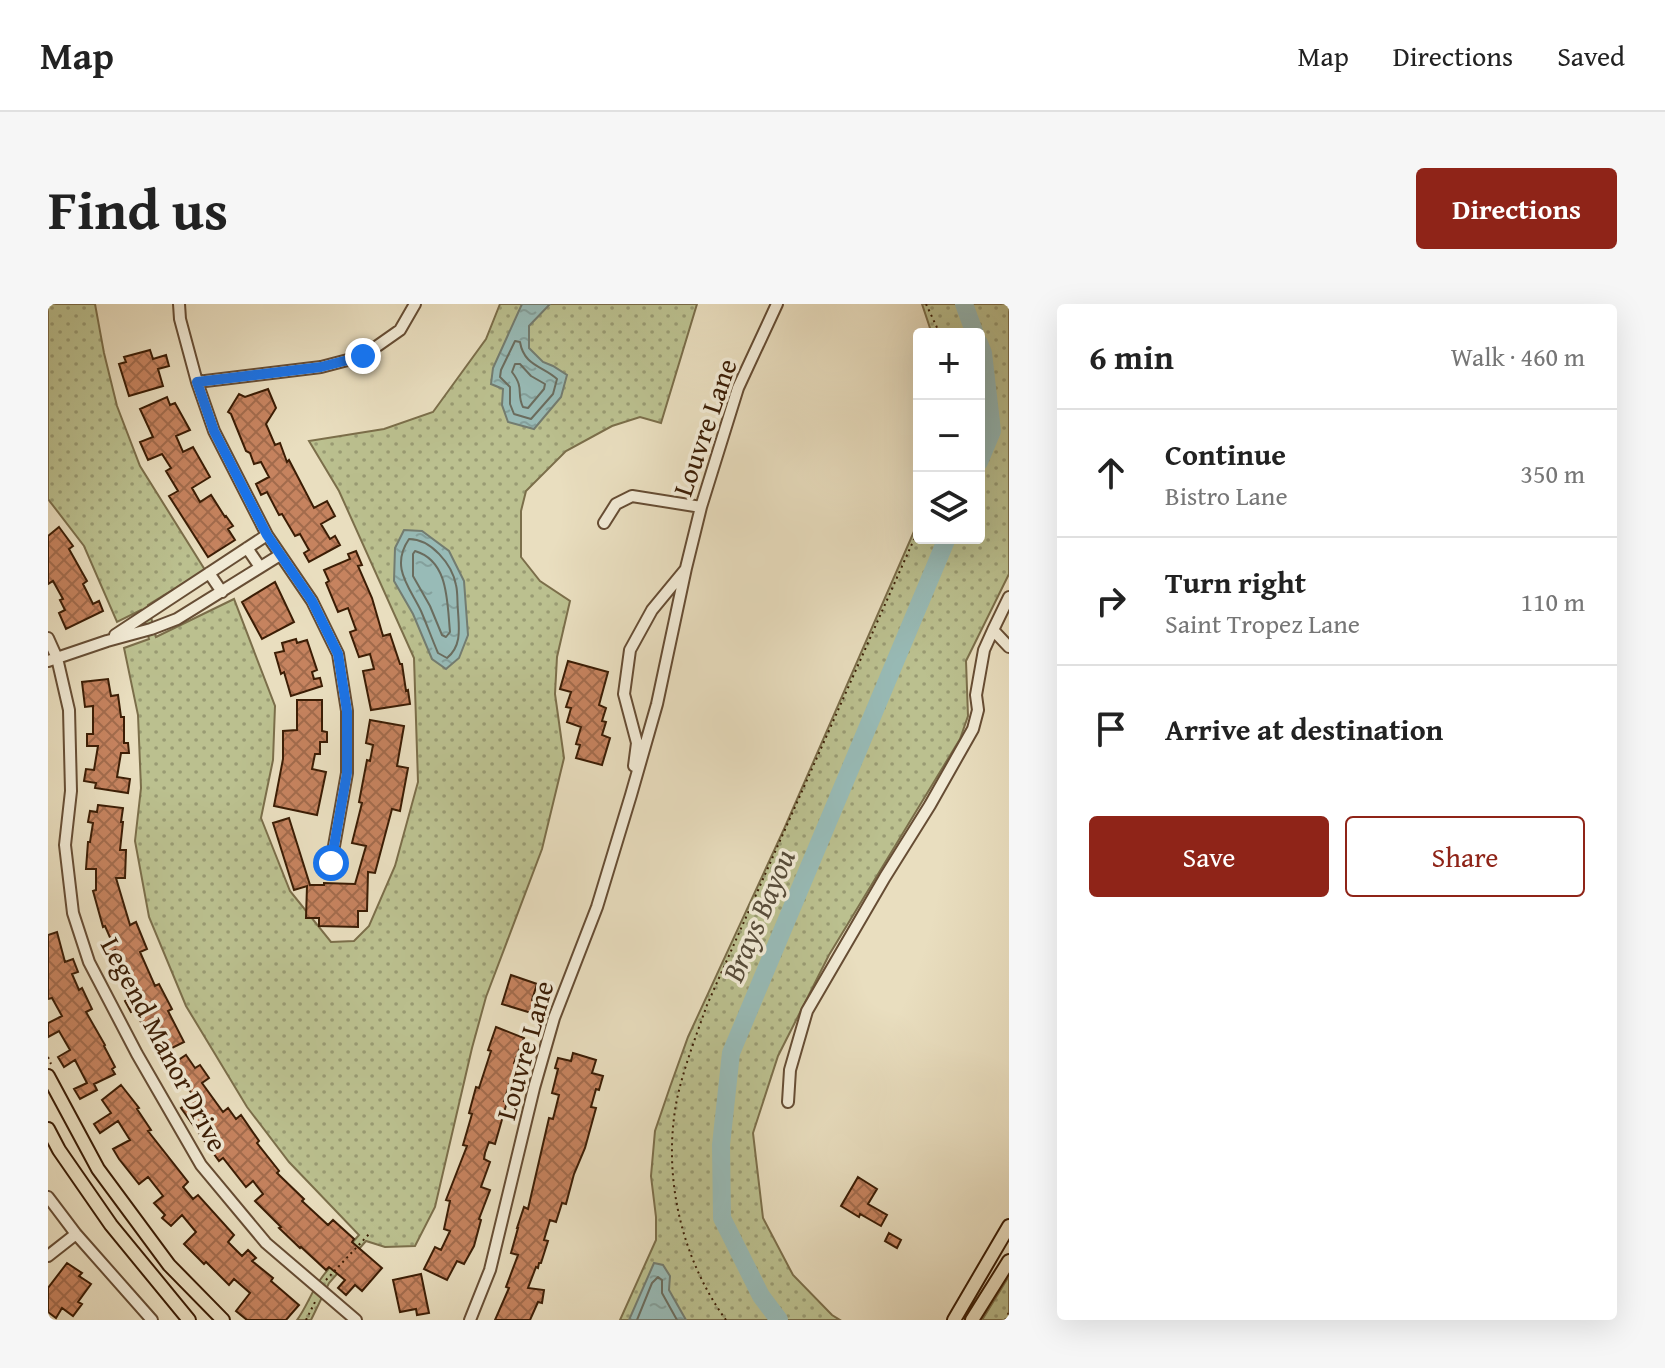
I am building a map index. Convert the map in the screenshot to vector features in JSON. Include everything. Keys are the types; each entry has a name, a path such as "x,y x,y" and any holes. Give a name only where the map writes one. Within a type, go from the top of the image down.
{"main road":[{"path":"51,1074 98,1169 169,1265 223,1320"},
{"path":"48,1129 111,1225 189,1320"},
{"path":"954,1320 1009,1226"},
{"path":"972,1320 1009,1261"}],"street":[{"path":"179,304 197,382 214,431 267,535 312,601 338,654 347,711 347,773 331,863"},
{"path":"197,382 321,367 363,356 400,330 415,304"},
{"name":"Louvre Lane","path":"470,1320 490,1270 554,1018 597,907 657,704 701,507 738,388 777,304"},
{"path":"604,523 616,504 632,496 701,507"},
{"path":"107,641 267,535"},
{"path":"247,548 260,567"},
{"path":"52,659 167,623 280,555"},
{"name":"Louvre Lane","path":"631,795 637,743 624,694 630,650 652,610 686,568"},
{"path":"209,573 222,592"},
{"path":"788,1102 790,1070 807,1011 973,729 984,650 1009,597"},
{"path":"993,630 1009,647"},
{"name":"Legend Manor Drive","path":"48,638 69,710 71,791 65,845 73,913 89,962 137,1054 201,1165 266,1243 356,1320"},
{"path":"48,1197 76,1234 152,1320"},
{"path":"48,1256 76,1234"}],"path":[{"path":"926,304 937,328"},
{"path":"726,1320 696,1269 678,1210 673,1177 677,1100 707,1005 913,542"},
{"path":"48,1057 51,1074"},
{"path":"306,1320 327,1279 370,1233"},
{"path":"1005,1320 1009,1312"}],"green space":[{"path":"48,304 95,304 117,406 140,466 205,570 148,605 156,637 234,599 275,706 273,760 261,818 290,891 331,942 354,941 369,926 395,866 418,782 414,658 339,491 309,441 384,429 433,412 486,339 500,304 697,304 661,423 640,417 612,426 566,451 526,491 521,511 521,557 540,581 570,601 557,657 555,694 564,758 542,849 486,997 435,1207 415,1246 385,1247 366,1241 329,1283 311,1320 297,1320 324,1274 359,1235 289,1162 247,1107 186,1006 149,917 135,841 141,788 138,715 124,648 149,639 141,610 117,622 84,546 48,499"},
{"path":"922,304 1009,304 1009,574 966,661 968,716 960,739 829,955 778,1056 753,1133 763,1218 793,1275 840,1320 620,1320 656,1240 651,1176 655,1131 688,1037 784,829 913,534 913,544 985,544 985,328 930,328"},
{"path":"1009,1276 1009,1320 982,1320"}],"water":[{"path":"522,304 550,304 529,326 529,348 543,362 567,375 561,397 534,429 508,422 502,405 503,389 491,384 493,368"},
{"path":"404,530 422,531 449,551 464,581 468,635 459,658 446,669 432,659 413,614 394,581 395,548"},
{"path":"654,1263 663,1265 670,1276 669,1290 686,1320 629,1320"}],"building":[{"path":"150,350 153,359 166,355 169,366 158,369 163,386 129,396 119,364 126,362 124,357"},
{"path":"268,389 276,408 266,424 275,445 280,443 287,462 289,460 314,508 327,501 335,516 321,524 330,539 335,536 340,545 309,562 304,553 309,550 300,534 295,536 267,492 261,495 256,484 269,477 261,462 254,464 228,412 239,394 245,397"},
{"path":"167,397 170,405 175,403 190,430 176,436 183,452 193,447 210,477 192,488 200,502 211,495 233,526 228,529 235,540 208,557 169,496 178,491 166,471 171,468 162,454 148,460 140,442 153,437 140,409"},
{"path":"59,527 73,546 69,549 87,581 83,584 93,604 99,601 103,611 66,629 59,613 65,610 60,600 63,599 53,581 48,584 48,536"},
{"path":"356,551 362,565 358,566 372,598 383,636 390,634 402,664 410,704 371,710 363,671 374,669 370,654 359,657 350,632 356,630 348,608 338,612 326,583 329,581 324,570 350,559 348,554"},
{"path":"275,582 294,622 262,639 242,602"},
{"path":"296,639 297,643 307,640 317,670 312,672 314,679 320,678 322,686 291,696 275,653 284,651 282,643"},
{"path":"568,661 608,672 599,705 606,708 602,735 610,738 602,765 576,758 581,727 567,722 571,708 566,707 571,692 560,689"},
{"path":"108,679 111,696 118,695 121,717 124,717 124,743 128,743 129,753 121,753 117,777 130,779 128,793 95,788 96,783 84,781 86,769 94,770 98,746 87,746 87,734 93,734 93,706 85,707 82,682"},
{"path":"297,700 322,700 322,731 327,732 327,742 320,742 320,754 315,754 312,769 326,772 317,815 274,806 283,759 283,731 297,730"},
{"path":"370,720 404,726 397,766 408,768 400,811 392,809 375,873 368,872 367,911 358,911 358,927 319,926 319,918 306,918 307,886 294,890 273,823 289,818 310,885 355,884 366,846 352,843 362,803 359,802 367,760 370,761 373,745 366,743"},
{"path":"98,805 123,808 120,850 126,850 125,878 116,878 130,925 136,922 147,949 140,952 155,986 159,984 172,1009 168,1011 184,1042 164,1052 161,1046 156,1048 145,1023 142,1024 135,1011 131,1012 118,977 122,975 119,968 122,967 115,950 106,954 103,946 112,942 103,927 93,891 96,890 96,869 86,869 93,823 88,822 90,811 97,812"},
{"path":"57,932 65,962 73,959 78,972 72,974 92,1009 86,1012 115,1067 112,1069 115,1074 94,1084 97,1090 80,1099 74,1089 87,1083 75,1060 64,1067 58,1057 70,1050 59,1031 48,1037 48,1023 62,1016 52,998 48,999 48,935"},
{"path":"511,975 537,984 532,1000 542,1004 538,1015 502,1004"},
{"path":"496,1027 524,1038 514,1063 495,1144 489,1142 485,1153 484,1159 490,1162 481,1187 490,1190 479,1219 474,1246 464,1264 457,1261 447,1280 424,1269 435,1247 441,1250 450,1231 444,1229 450,1201 446,1200 467,1146 463,1145 472,1114 469,1113 491,1051 488,1050"},
{"path":"573,1053 596,1060 592,1073 603,1076 599,1090 596,1089 591,1107 596,1108 566,1204 562,1203 556,1222 550,1220 541,1263 536,1267 528,1288 544,1290 542,1303 538,1302 530,1320 495,1320 509,1288 506,1287 518,1255 511,1253 517,1228 524,1207 528,1209 549,1118 553,1119 559,1095 552,1093 558,1069 555,1068 558,1058 571,1061"},
{"path":"186,1055 195,1068 200,1065 209,1078 202,1083 223,1112 228,1108 236,1119 241,1115 259,1141 257,1143 279,1171 277,1173 304,1199 302,1201 328,1225 333,1220 354,1239 352,1242 382,1268 362,1291 355,1285 346,1295 338,1288 345,1280 329,1267 326,1270 300,1248 255,1201 263,1194 253,1181 246,1187 223,1158 219,1161 181,1108 195,1098 182,1080 176,1084 165,1069"},
{"path":"121,1085 139,1108 151,1130 148,1131 188,1182 183,1187 193,1199 198,1195 234,1235 228,1242 242,1256 248,1250 256,1258 252,1261 299,1305 286,1320 247,1320 236,1311 250,1293 234,1279 229,1285 184,1244 196,1232 182,1215 171,1226 162,1218 165,1215 154,1203 163,1196 148,1177 139,1184 113,1149 130,1140 118,1121 100,1133 94,1124 111,1113 102,1100"},
{"path":"858,1177 877,1189 868,1204 887,1215 881,1226 841,1206"},
{"path":"889,1233 901,1240 897,1248 885,1241"},
{"path":"67,1263 91,1284 78,1302 82,1304 73,1316 62,1308 56,1318 48,1312 48,1288"},
{"path":"421,1274 429,1313 417,1315 416,1309 400,1312 393,1280"}],"waterway":[{"name":"Brays Bayou","path":"964,304 973,328"},
{"name":"Brays Bayou","path":"985,370 992,431 985,448"},
{"name":"Brays Bayou","path":"779,1320 761,1296 722,1218 721,1145 731,1053 944,544"}],"route":[{"path":"331,863 347,773 347,711 338,654 312,601 267,535 214,431 197,382 321,367 363,356"}]}
